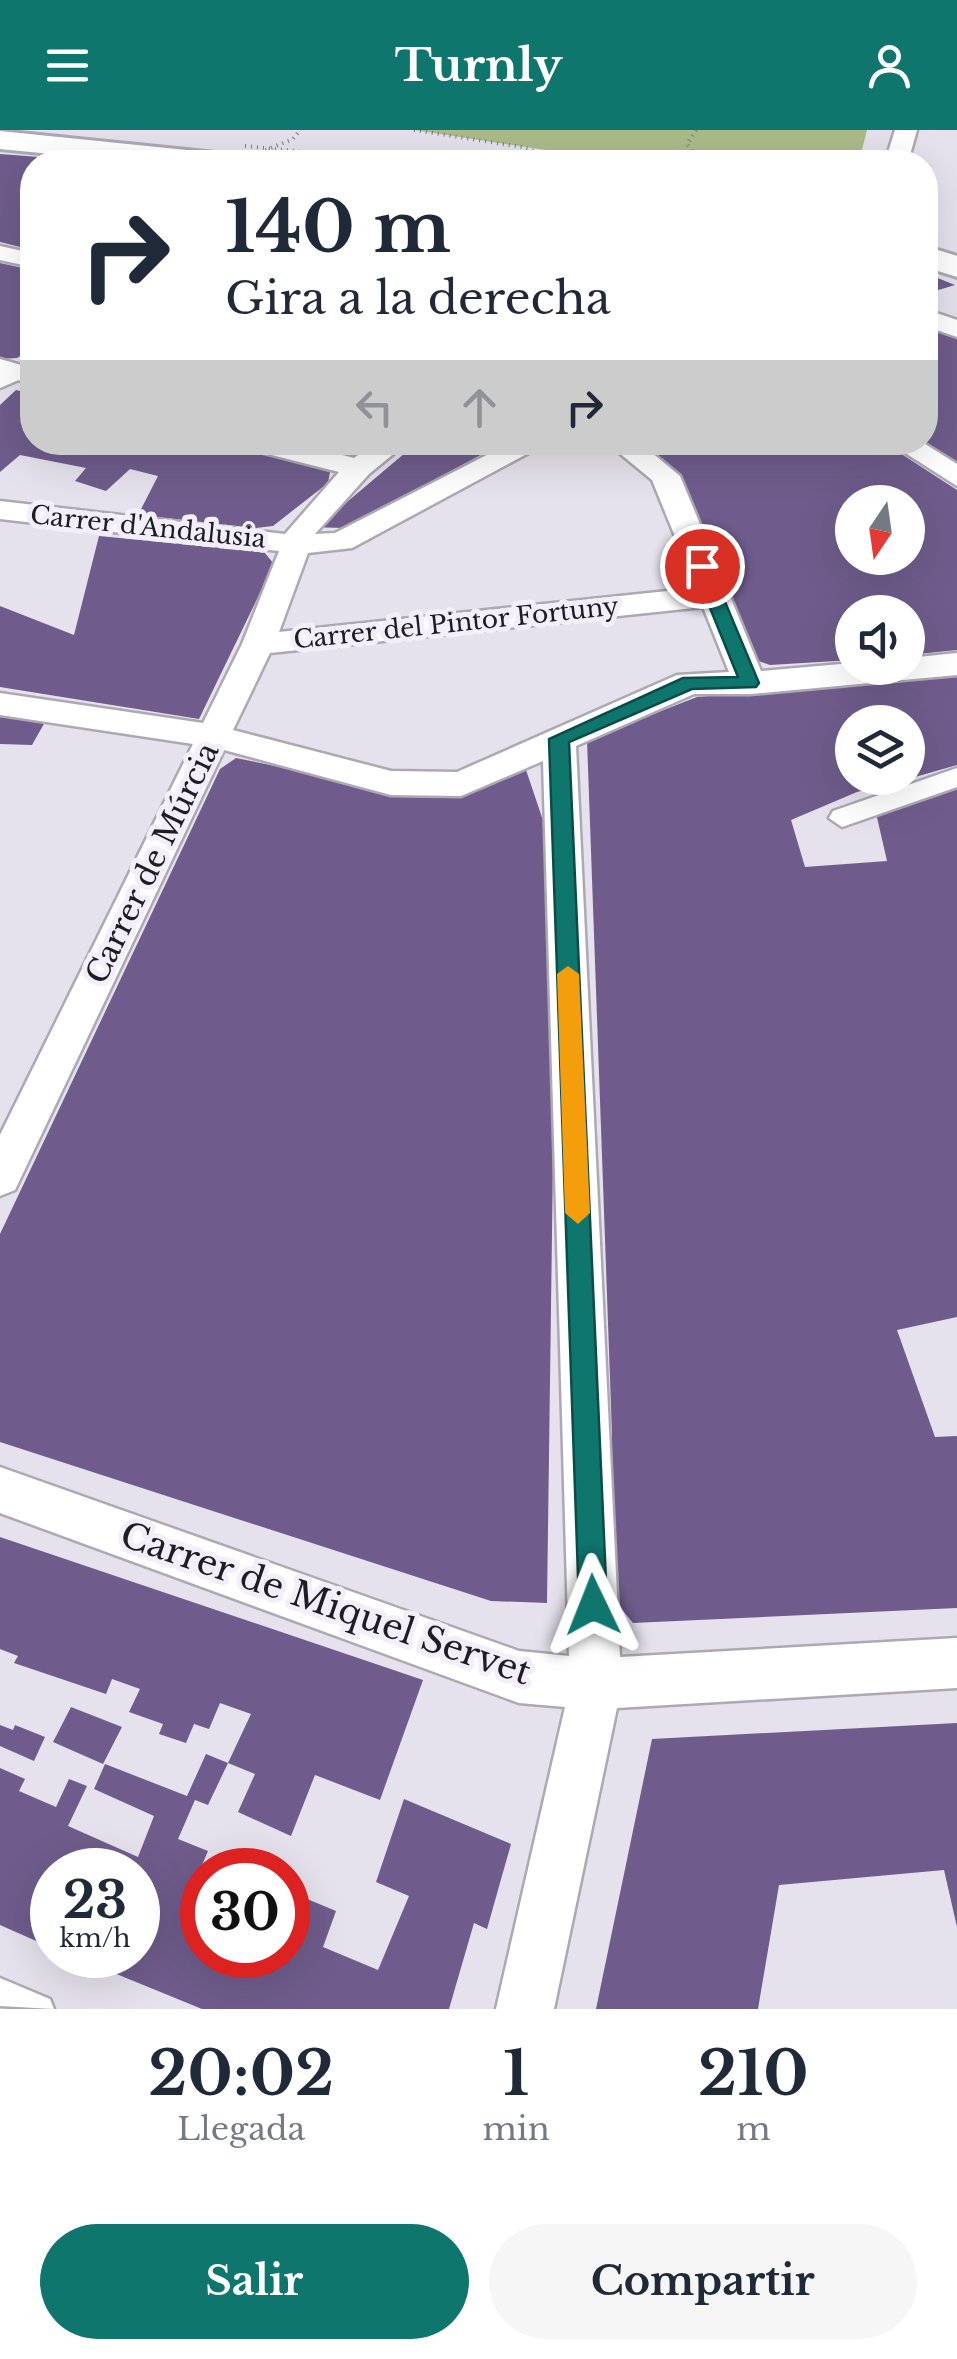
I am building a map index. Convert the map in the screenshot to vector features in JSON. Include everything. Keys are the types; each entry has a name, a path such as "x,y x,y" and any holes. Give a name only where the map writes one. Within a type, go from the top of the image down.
{"street":[{"path":"0,140 98,150"},
{"path":"306,455 359,468"},
{"name":"Carrer de Múrcia","path":"0,1178 258,644 303,527 376,455"},
{"name":"Carrer d'Andalusia","path":"0,510 296,544 340,542 511,455"},
{"path":"637,455 665,476 750,683"},
{"path":"922,455 957,477"},
{"name":"Carrer del Pintor Fortuny","path":"258,644 714,596"},
{"path":"0,704 213,736 390,783 461,784 689,683 750,683 957,664"},
{"path":"525,2009 596,1684 559,739"},
{"path":"842,818 957,777"},
{"name":"Carrer de Miquel Servet","path":"0,1490 519,1677 596,1684 957,1663"}],"lane":[{"path":"0,1992 40,2009"}],"path":[{"path":"267,150 294,139 300,130"},
{"path":"414,130 531,150"}],"green space":[{"path":"414,130 867,130 862,150 545,150"}],"building":[{"path":"0,154 20,156 20,247 0,242"},
{"path":"0,263 20,267 20,356 0,359"},
{"path":"938,278 955,285 938,290"},
{"path":"938,330 957,337 957,462 938,450"},
{"path":"16,390 20,391 20,455 0,472 0,405"},
{"path":"20,455 266,455 330,472 328,483 273,526 256,528 138,515 158,476 130,469 106,491 75,481 86,468"},
{"path":"403,455 481,455 345,528 304,527 328,518"},
{"path":"644,455 903,455 957,490 957,650 925,653 925,595 835,595 835,661 770,665 750,658 676,482"},
{"path":"99,536 264,552 274,564 199,719 0,687 0,606 74,635"},
{"path":"957,675 957,765 925,774 925,705 835,705 835,795 850,795 791,820 805,867 887,861 876,813 957,788 957,1317 897,1330 935,1437 957,1436 957,1608 633,1623 610,1595 612,1434 587,740 697,697 839,685 925,685 925,678"},
{"path":"0,715 45,722 32,745 0,744"},
{"path":"236,758 372,786 524,764 557,862 547,1603 491,1601 0,1442 0,1234 220,769"},
{"path":"0,1537 423,1680 380,1800 315,1775 291,1836 238,1812 255,1774 228,1763 251,1714 220,1703 209,1729 194,1724 186,1743 159,1734 163,1724 129,1712 140,1689 112,1679 106,1694 14,1663 18,1656 0,1649"},
{"path":"71,1707 122,1727 103,1764 53,1742"},
{"path":"957,1723 957,1927 944,1870 779,1885 758,2009 596,2009 652,1739"},
{"path":"0,1725 13,1730 15,1725 45,1737 34,1761 0,1746"},
{"path":"206,1754 228,1763 208,1805 195,1800 178,1839 200,1848 180,1848 180,1978 310,1978 310,1900 336,1911 323,1947 378,1970 409,1896 376,1882 404,1799 511,1844 487,1929 474,1923 449,2009 202,2009 126,1978 160,1978 160,1848 142,1848 154,1816 94,1789 105,1764 187,1796"},
{"path":"0,1768 25,1779 19,1791 56,1807 69,1779 87,1786 68,1826 118,1848 30,1848 30,1938 0,1925"}],"slow traffic":[{"path":"568,974 578,1213"}],"route":[{"path":"593,1605 559,739 689,683 750,683 702,566"}]}
